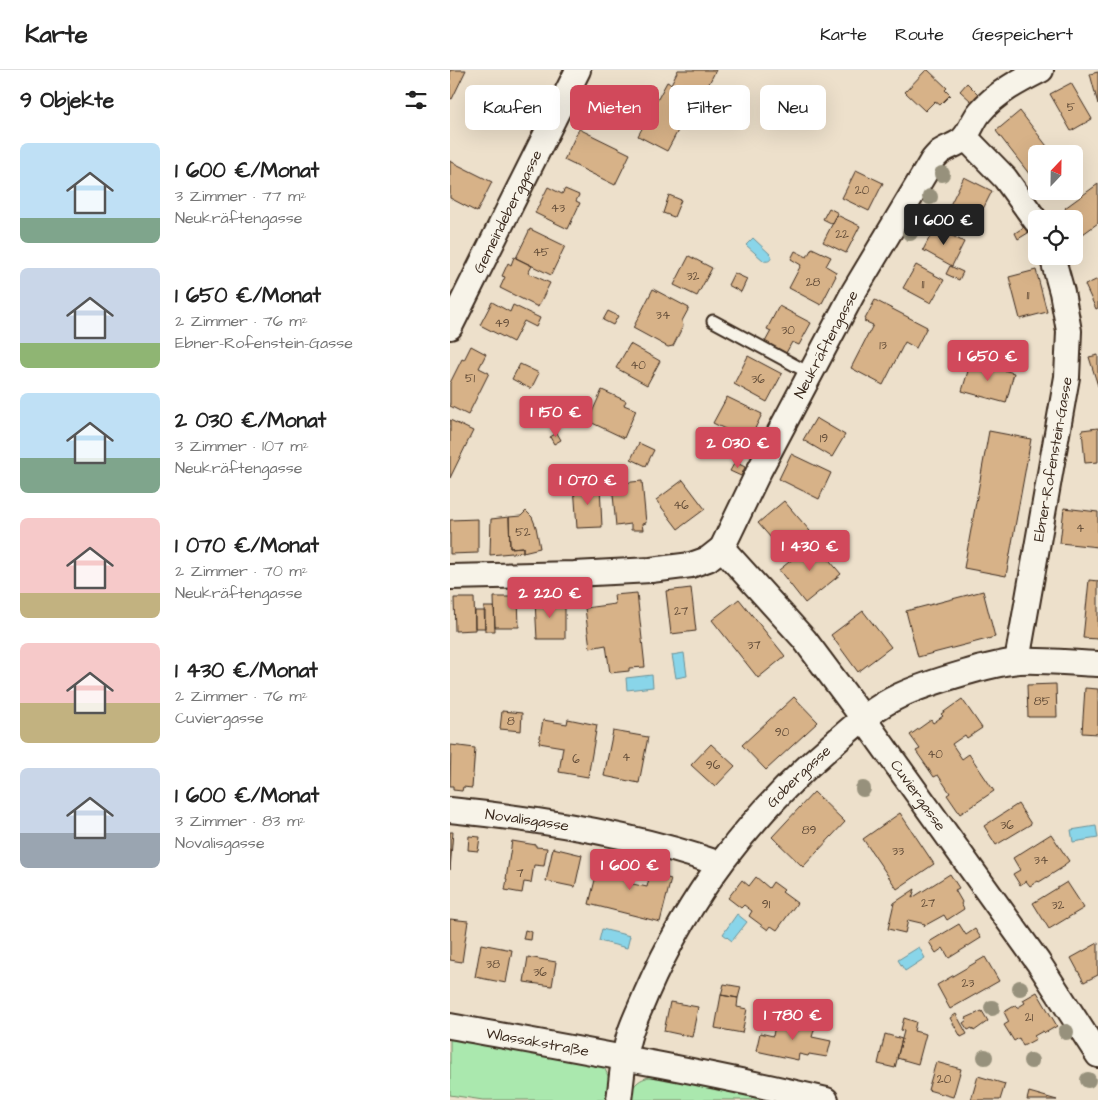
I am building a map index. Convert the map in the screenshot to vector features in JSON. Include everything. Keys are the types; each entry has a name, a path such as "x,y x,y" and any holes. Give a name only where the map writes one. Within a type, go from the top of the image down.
{"street":[{"name":"Gemeindeberggasse","path":"450,327 578,70"},
{"name":"Neukräftengasse","path":"722,548 758,471 853,293 932,161 940,152 960,142 981,110 1003,91 1041,70"},
{"path":"965,137 1005,178 1028,210"},
{"name":"Ebner-Rofenstein-Gasse","path":"1017,661 1067,377 1069,331 1062,292 1054,265"},
{"path":"450,577 651,570 691,565 708,559 722,548"},
{"name":"Cuviergasse","path":"722,548 804,639 863,718 1038,962 1098,1054"},
{"name":"Gobergasse","path":"624,1058 630,1033 659,965 677,930 706,883 758,816 807,766 863,718 876,708 899,696 924,686 992,666 1017,661 1098,664"},
{"name":"Novalisgasse","path":"450,810 604,832 689,853 720,864"},
{"name":"Wlassakstraße","path":"450,1026 624,1058 826,1100"},
{"path":"619,1100 624,1058"}],"lane":[{"path":"712,321 811,374"}],"green space":[{"path":"450,1037 584,1059 604,1067 612,1091 608,1100 483,1100 450,1095"},
{"path":"660,1075 768,1100 628,1100 633,1088 639,1081"}],"water":[{"path":"753,238 771,255 770,260 764,261 746,245"},
{"path":"684,653 687,676 676,678 672,655"},
{"path":"652,675 653,687 627,690 626,678"},
{"path":"1096,826 1098,838 1073,842 1071,830"},
{"path":"737,914 747,922 732,941 723,934"},
{"path":"602,929 630,936 627,948 599,941"},
{"path":"919,947 925,958 905,971 898,960"}],"building":[{"path":"450,70 466,70 452,99 450,98"},
{"path":"678,70 716,70 708,85 671,84"},
{"path":"926,70 947,88 945,90 950,95 940,105 935,101 925,111 905,92"},
{"path":"1098,72 1098,104 1090,74"},
{"path":"667,82 673,85 669,85 669,130 678,130 667,151 638,136 641,130 659,130 659,97"},
{"path":"967,83 979,95 972,102 960,91"},
{"path":"1071,83 1092,119 1071,131 1050,94"},
{"path":"1020,111 1046,145 1028,145 1028,172 996,131"},
{"path":"579,130 630,154 615,185 564,160"},
{"path":"450,161 492,182 477,212 450,198"},
{"path":"856,170 883,183 869,211 842,198"},
{"path":"964,177 992,191 977,221 966,216 963,222 951,216 954,209 949,207"},
{"path":"1098,184 1098,223 1083,234 1083,210 1066,210 1065,208 1076,200 1083,200 1083,195"},
{"path":"548,187 562,194 565,189 579,195 576,201 580,203 568,229 535,213"},
{"path":"669,195 681,200 674,217 663,213"},
{"path":"829,208 838,213 833,224 823,219"},
{"path":"837,215 860,226 846,253 823,242"},
{"path":"935,227 964,242 952,266 923,250"},
{"path":"1024,227 1028,233 1018,239 1015,233"},
{"path":"530,229 565,246 551,275 516,258"},
{"path":"812,248 831,257 826,266 836,272 836,276 821,305 789,288 801,265 791,259 795,251 807,257"},
{"path":"689,256 712,268 697,296 674,285"},
{"path":"514,257 532,266 528,273 550,283 538,307 500,288 505,277 502,276 508,263 511,265"},
{"path":"916,265 944,280 931,303 903,288"},
{"path":"950,266 963,272 959,280 946,274"},
{"path":"1036,270 1047,312 1020,319 1009,277"},
{"path":"734,273 747,279 741,292 728,285"},
{"path":"1098,279 1098,308 1096,309 1085,285"},
{"path":"653,289 689,308 673,346 668,347 633,328"},
{"path":"875,300 927,327 916,348 905,342 883,385 851,368 873,325 864,321"},
{"path":"492,302 510,312 513,305 540,318 536,327 524,321 513,342 480,325"},
{"path":"779,306 811,323 799,345 792,342 786,353 765,342 771,331 767,329"},
{"path":"608,311 618,316 613,325 603,320"},
{"path":"630,344 660,361 647,385 616,368"},
{"path":"471,346 486,354 479,368 489,373 468,415 450,406 450,383"},
{"path":"1098,355 1098,386 1089,357"},
{"path":"748,356 782,374 767,402 734,384"},
{"path":"971,361 1014,373 1006,403 962,391"},
{"path":"520,364 539,373 531,389 512,379"},
{"path":"602,390 626,401 624,405 636,410 624,438 588,421"},
{"path":"727,397 762,414 749,441 713,423"},
{"path":"816,418 845,435 832,457 803,440"},
{"path":"450,420 473,431 450,478"},
{"path":"1098,428 1098,462 1085,463 1082,430"},
{"path":"989,431 1031,439 1006,576 964,568"},
{"path":"557,433 561,440 554,444 550,437"},
{"path":"639,443 654,450 646,466 631,459"},
{"path":"791,454 831,473 819,499 779,479"},
{"path":"735,462 745,467 741,476 730,471"},
{"path":"683,480 705,509 678,529 656,500"},
{"path":"642,481 646,523 642,524 643,530 631,530 631,524 616,526 612,484"},
{"path":"600,485 602,527 577,528 574,486"},
{"path":"784,501 810,531 796,543 790,536 778,546 758,523"},
{"path":"1064,508 1098,512 1098,547 1060,543"},
{"path":"526,511 532,517 536,527 540,548 523,552 523,547 510,548 509,517 521,516"},
{"path":"509,517 510,548 523,547 523,552 490,555 491,519"},
{"path":"478,519 478,553 450,554 450,520"},
{"path":"814,542 841,574 805,603 779,570"},
{"path":"1089,580 1098,581 1098,639 1083,638"},
{"path":"691,588 696,631 671,634 666,591"},
{"path":"983,591 995,637 918,657 906,611"},
{"path":"637,593 645,667 629,668 629,671 610,673 606,645 590,648 585,608 615,604 614,595"},
{"path":"494,597 518,597 519,627 495,627"},
{"path":"545,597 553,598 554,602 565,602 565,639 537,639 535,601 544,600"},
{"path":"454,598 474,598 475,630 455,631"},
{"path":"739,599 785,656 758,678 712,620"},
{"path":"484,607 494,607 495,631 485,631"},
{"path":"475,611 485,611 485,628 475,628"},
{"path":"863,611 891,647 858,672 831,635"},
{"path":"1056,684 1057,717 1028,717 1027,685"},
{"path":"1085,688 1098,689 1098,734 1082,733"},
{"path":"794,697 818,722 766,770 742,745"},
{"path":"962,699 982,728 967,738 965,735 952,744 962,759 969,754 994,791 960,814 947,795 950,793 938,775 934,777 916,751 920,749 910,735 931,720 933,723 943,716 941,714"},
{"path":"502,711 522,713 521,731 500,729"},
{"path":"568,719 597,725 588,777 559,772 563,747 539,743 543,720 567,724"},
{"path":"613,731 648,737 639,783 604,776"},
{"path":"711,744 735,766 715,787 691,765"},
{"path":"451,745 475,748 472,788 463,787 462,791 453,790 453,786 450,786"},
{"path":"814,792 845,822 803,867 772,837"},
{"path":"1018,804 1031,824 996,845 984,826"},
{"path":"900,813 934,864 897,889 863,839"},
{"path":"450,832 453,832 450,870"},
{"path":"1051,834 1069,861 1065,866 1039,882 1030,886 1026,881 1020,885 1013,874 1020,870 1013,858"},
{"path":"469,836 480,837 478,851 468,850"},
{"path":"512,841 547,848 544,866 534,865 531,883 524,882 522,893 505,890"},
{"path":"553,848 582,855 575,887 546,881"},
{"path":"600,860 671,879 660,922 589,904","holes":["630,873 649,878 647,887 628,883"]},
{"path":"950,874 959,888 955,890 964,909 947,920 944,915 924,926 925,924 908,920 905,933 888,929 894,903 915,889 912,898"},
{"path":"756,877 769,888 773,882 784,890 782,892 797,903 777,930 771,926 768,930 749,916 752,911 744,905 741,908 728,898 742,880 749,886"},
{"path":"1067,882 1084,908 1049,929 1033,903"},
{"path":"450,919 468,921 462,962 450,960"},
{"path":"959,924 966,935 975,929 981,938 949,958 943,948 936,953 929,942"},
{"path":"525,930 532,932 531,940 523,939"},
{"path":"1098,943 1098,975 1084,982 1071,958"},
{"path":"481,944 512,950 506,983 475,977"},
{"path":"528,957 556,962 552,986 524,982"},
{"path":"985,957 999,981 950,1009 937,985"},
{"path":"724,984 741,987 738,998 721,995"},
{"path":"1037,992 1057,1026 1045,1033 1043,1031 1034,1036 1036,1039 1023,1046 1019,1038 1014,1041 1004,1025 1009,1022 1004,1012 1016,1005 1017,1008 1025,1003 1023,1000"},
{"path":"721,995 738,998 737,1007 747,1009 742,1033 715,1028"},
{"path":"670,1002 698,1007 692,1037 664,1031"},
{"path":"982,1011 988,1021 974,1031 972,1028 968,1030 963,1023 967,1020 966,1018"},
{"path":"956,1014 967,1034 961,1037 950,1018"},
{"path":"904,1018 916,1022 914,1031 926,1034 918,1064 897,1058 904,1031 901,1030"},
{"path":"776,1019 815,1027 812,1037 831,1041 827,1057 799,1054 798,1060 756,1051 760,1033 773,1036"},
{"path":"885,1034 902,1039 895,1068 878,1064"},
{"path":"936,1062 961,1069 953,1097 928,1090"},
{"path":"978,1076 1005,1084 1000,1100 971,1100"},
{"path":"1029,1092 1057,1100 1027,1100"}]}
